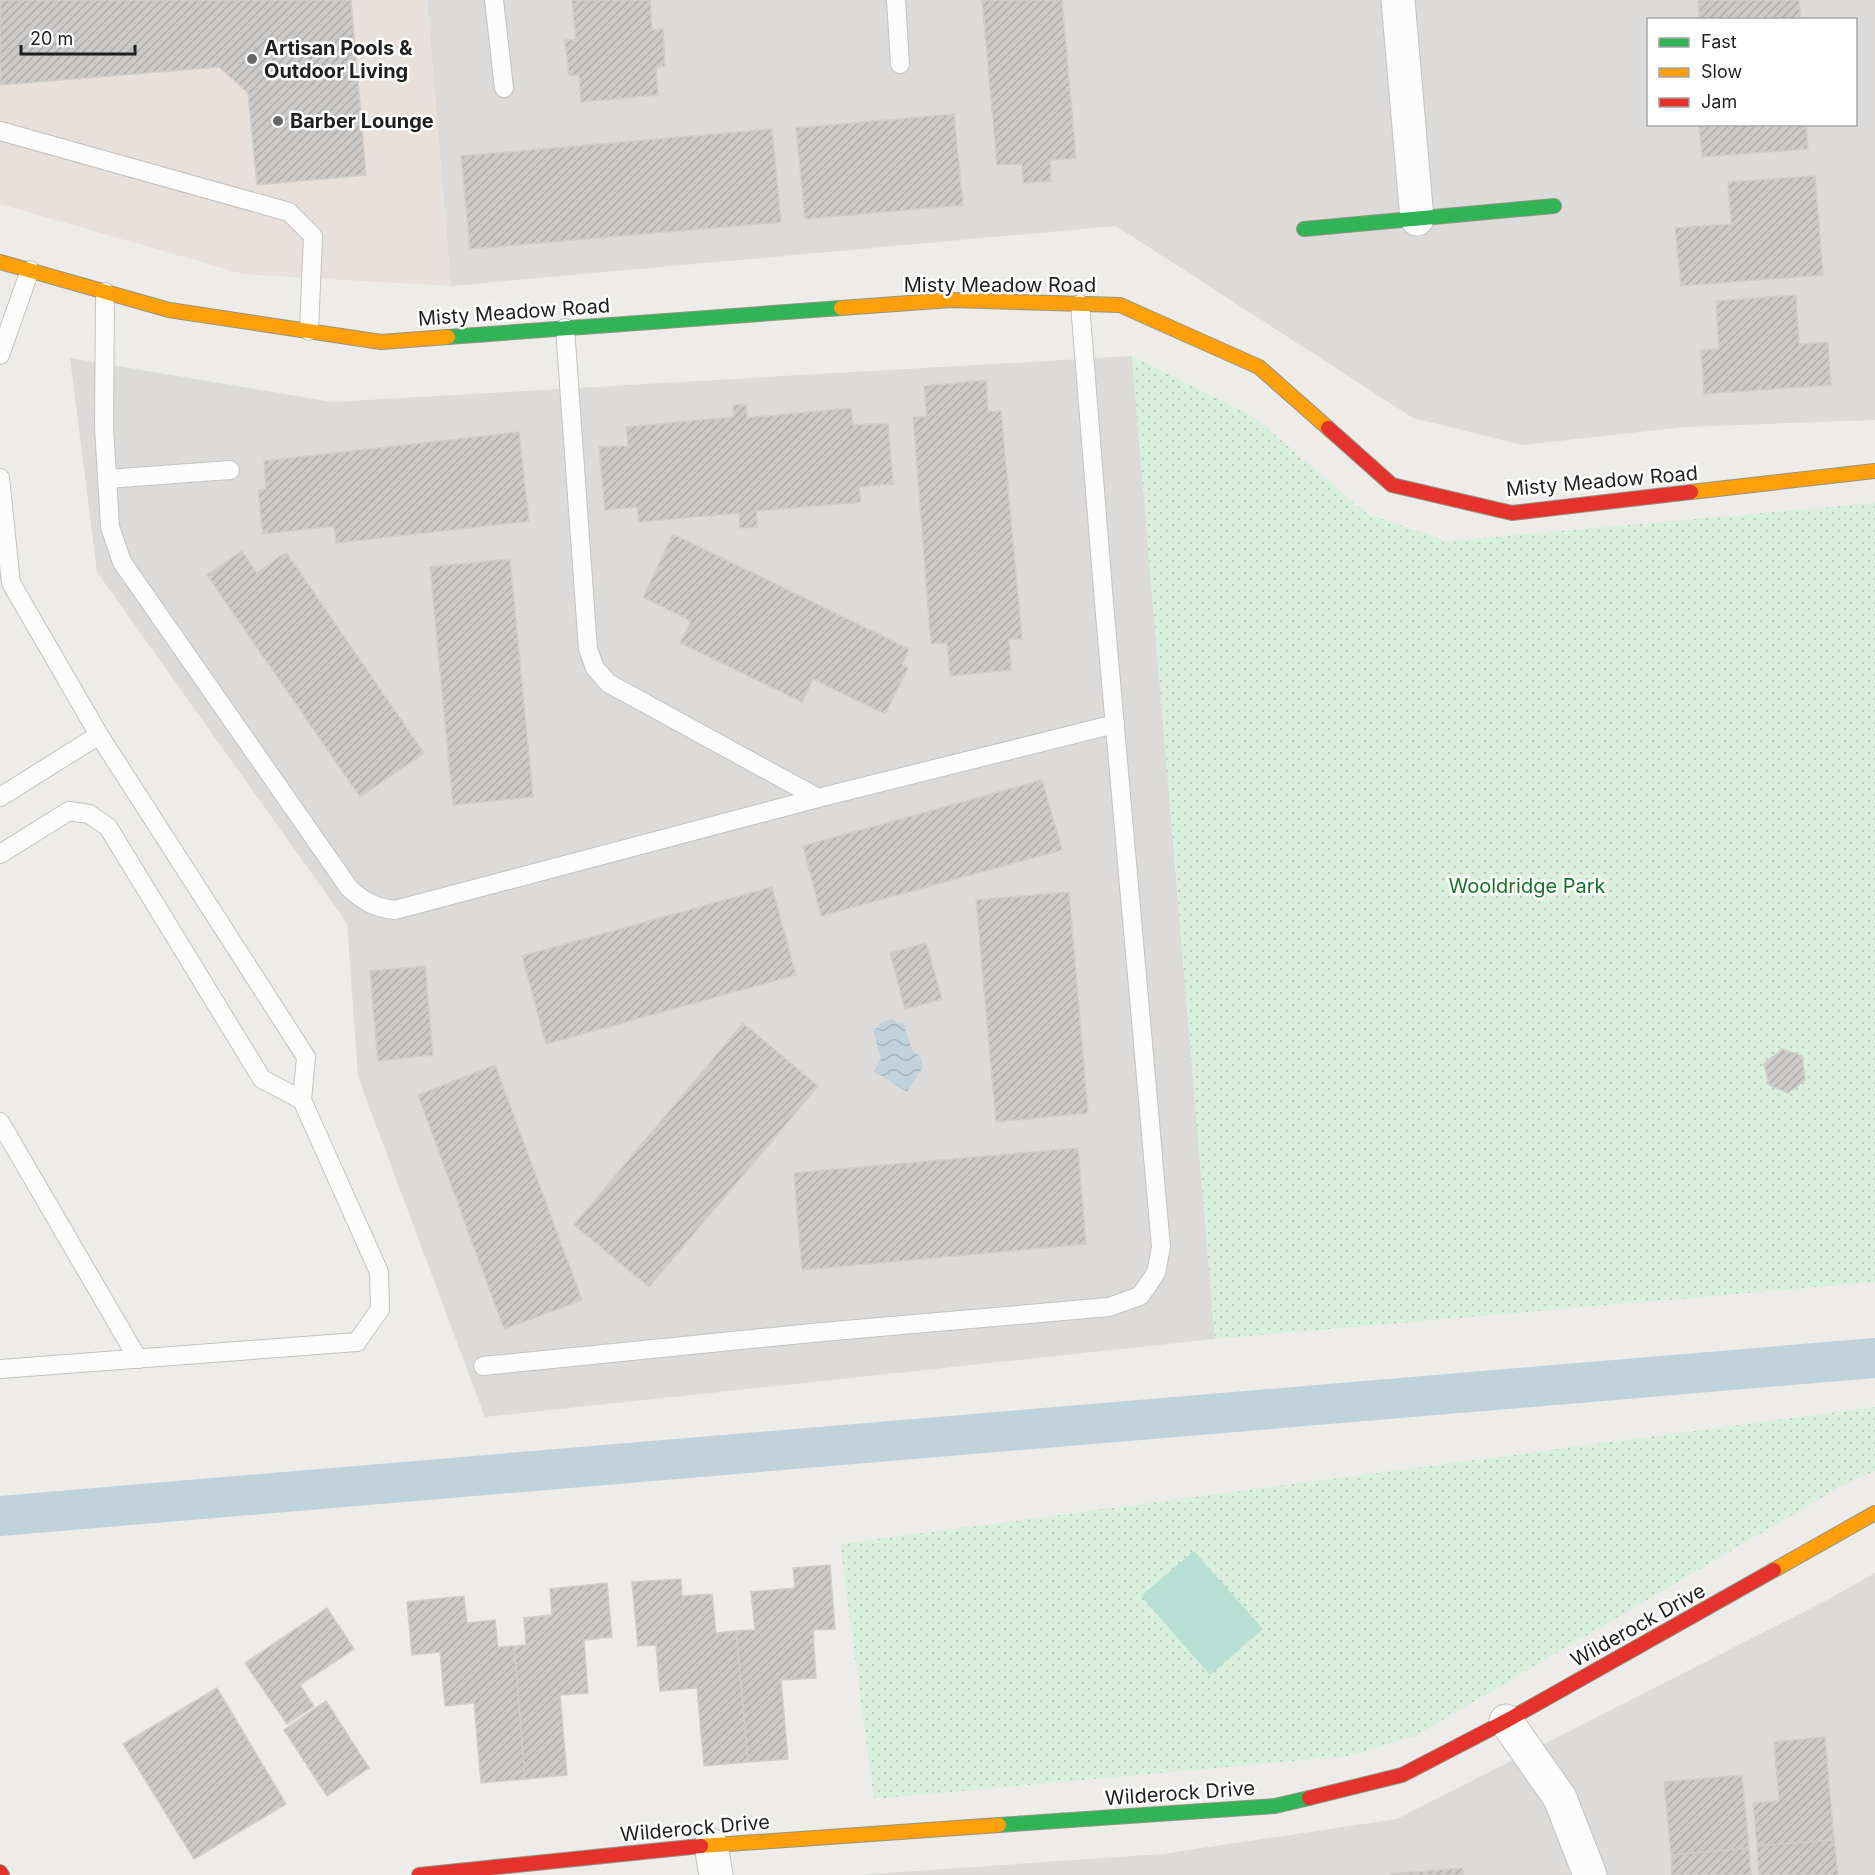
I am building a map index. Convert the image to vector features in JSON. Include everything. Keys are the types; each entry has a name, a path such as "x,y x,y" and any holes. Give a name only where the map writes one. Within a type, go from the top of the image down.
{"street":[{"path":"1398,0 1417,219"},
{"path":"1304,229 1554,206"},
{"name":"Misty Meadow Road","path":"0,262 169,310 381,342 951,300 1120,305 1259,368 1392,485 1512,513 1875,471"},
{"name":"Wilderock Drive","path":"419,1875 713,1860 1275,1806 1402,1775 1506,1721 1875,1513"},
{"path":"1506,1721 1560,1798 1590,1875"}],"lane":[{"path":"494,0 504,88"},
{"path":"896,0 900,64"},
{"path":"0,131 289,212 313,236 309,331"},
{"path":"0,355 30,270"},
{"path":"105,292 104,427 110,528 122,562 349,888 377,908 394,910 422,904 818,798 1115,724"},
{"path":"483,1366 822,1332 1109,1307 1140,1296 1156,1274 1161,1247 1080,304"},
{"path":"566,328 588,649 595,668 608,683 818,798"},
{"path":"107,479 230,470"},
{"path":"0,478 11,583 99,735 306,1057 302,1100 379,1272 380,1309 357,1342 0,1369"},
{"path":"0,797 99,735"},
{"path":"0,854 69,811 89,814 108,827 262,1079 302,1100"},
{"path":"0,1122 138,1359"}],"shaded area":[{"path":"0,0 427,0 451,286 243,274 0,204"},
{"path":"427,0 1875,0 1875,420 1685,427 1522,445 1413,418 1116,226 451,286"},
{"path":"1132,356 1215,1339 485,1417 358,1077 347,923 97,572 70,358 333,402"},
{"path":"1875,1573 1875,1875 858,1875 1162,1854 1397,1819 1829,1599"}],"green space":[{"name":"Wooldridge Park","path":"1132,356 1254,417 1367,514 1447,541 1875,503 1875,1282 1215,1339"},
{"path":"1875,1407 1875,1471 1845,1484 1417,1735 1350,1756 874,1799 840,1544"},
{"path":"1194,1551 1263,1629 1210,1675 1141,1596"}],"water":[{"path":"892,1019 898,1023 903,1022 913,1052 920,1056 923,1067 907,1092 874,1071 881,1059 873,1029 879,1027 881,1022"}],"building":[{"path":"0,0 351,0 366,175 257,185 248,93 219,67 0,85"},
{"path":"572,0 650,0 652,30 663,29 665,66 656,67 658,95 581,102 579,75 569,76 565,40 576,40"},
{"path":"982,0 1062,0 1076,158 1050,160 1051,181 1023,183 1022,164 997,165"},
{"path":"1698,0 1799,0 1801,18 1699,18"},
{"path":"954,114 963,205 805,219 796,128"},
{"path":"1699,126 1806,126 1808,149 1702,157"},
{"path":"772,129 781,222 470,249 461,156"},
{"path":"1815,176 1823,275 1681,286 1675,228 1731,224 1728,182"},
{"path":"1796,295 1799,344 1828,342 1831,385 1704,394 1701,350 1719,349 1716,301"},
{"path":"986,380 988,412 1001,411 1022,639 1009,639 1011,670 950,676 947,643 931,644 913,417 927,417 924,386"},
{"path":"746,404 747,418 851,408 853,425 888,423 893,484 859,487 861,502 756,511 758,527 740,528 739,513 639,522 637,507 605,510 599,447 628,446 626,427 734,417 733,405"},
{"path":"519,432 529,521 336,543 334,526 263,534 258,490 266,489 264,461"},
{"path":"673,534 909,649 902,664 908,668 885,714 813,679 802,702 680,643 691,621 643,597"},
{"path":"242,551 257,573 286,552 424,753 360,797 207,575"},
{"path":"510,559 533,797 453,805 430,567"},
{"path":"1042,780 1062,850 821,916 803,846"},
{"path":"772,887 796,975 546,1044 522,956"},
{"path":"1069,892 1088,1113 996,1122 976,900"},
{"path":"926,943 942,999 905,1009 890,953"},
{"path":"425,966 433,1055 378,1061 370,971"},
{"path":"743,1023 818,1086 649,1287 574,1225"},
{"path":"1782,1049 1802,1056 1805,1080 1788,1093 1769,1085 1764,1064"},
{"path":"495,1065 582,1300 504,1329 418,1095"},
{"path":"1078,1148 1086,1244 802,1270 794,1173"},
{"path":"830,1565 835,1629 813,1630 816,1678 781,1680 788,1759 748,1762 736,1631 755,1630 751,1592 795,1588 793,1568"},
{"path":"681,1579 682,1596 712,1594 716,1633 736,1631 748,1762 704,1766 697,1688 660,1691 656,1645 638,1646 632,1582"},
{"path":"607,1583 612,1637 584,1640 588,1693 560,1695 567,1775 525,1779 514,1646 526,1645 524,1618 552,1615 550,1589"},
{"path":"464,1596 467,1623 495,1620 498,1647 514,1646 525,1779 481,1783 474,1703 445,1706 440,1652 412,1655 407,1602"},
{"path":"327,1608 354,1649 300,1685 314,1706 287,1724 245,1663"},
{"path":"217,1688 286,1804 194,1859 123,1744"},
{"path":"326,1701 369,1768 327,1796 284,1730"},
{"path":"1825,1737 1834,1840 1757,1846 1753,1803 1779,1801 1774,1742"},
{"path":"1742,1775 1749,1848 1671,1855 1664,1782"},
{"path":"1834,1840 1838,1875 1759,1875 1757,1846"},
{"path":"1749,1848 1751,1875 1672,1875 1671,1855"},
{"path":"1463,1868 1463,1875 1390,1875 1390,1874"}],"waterway":[{"path":"0,1516 1875,1358"}],"traffic: fast":[{"path":"1304,229 1554,206"},
{"path":"448,337 841,308"},
{"path":"999,1825 1275,1806 1309,1798"}],"traffic: slow":[{"path":"0,262 169,310 381,342 448,337"},
{"path":"841,308 951,300 1120,305 1259,367 1328,428"},
{"path":"1691,492 1875,471"},
{"path":"1774,1570 1875,1513"},
{"path":"701,1846 999,1825"}],"traffic: jam":[{"path":"1328,428 1392,485 1512,513 1691,492"},
{"path":"1309,1798 1402,1775 1506,1721 1774,1570"},
{"path":"419,1875 701,1846"}],"place":[{"name":"Artisan Pools & Outdoor Living","path":"252,59"},
{"name":"Barber Lounge","path":"278,121"}]}
